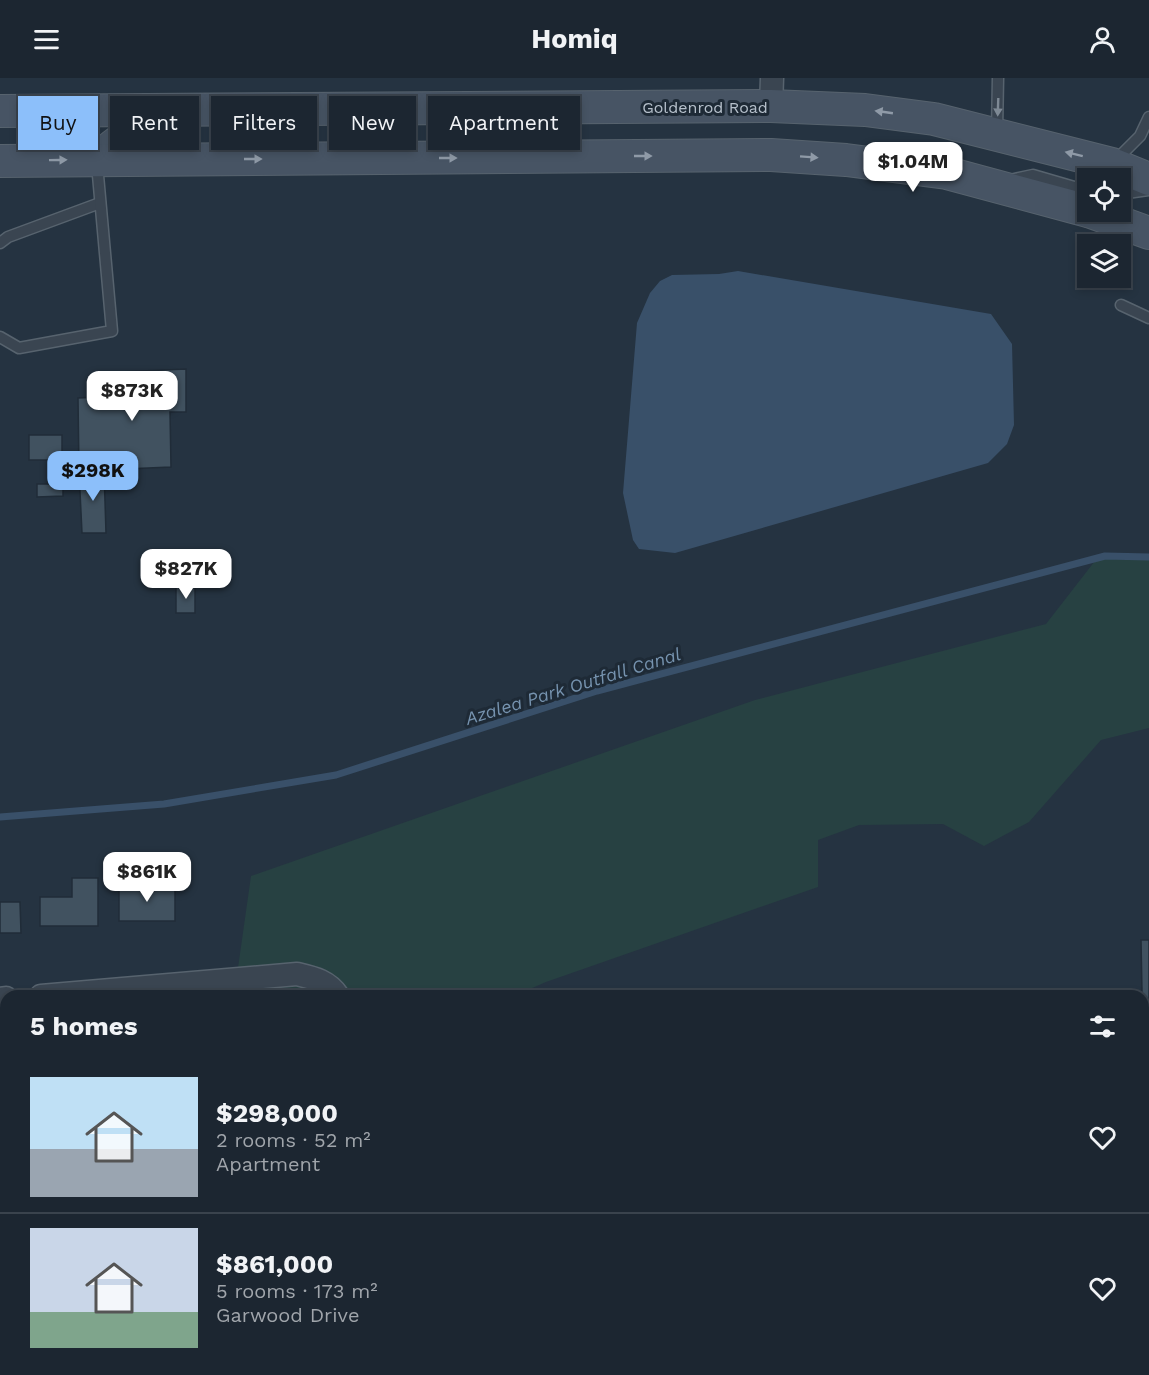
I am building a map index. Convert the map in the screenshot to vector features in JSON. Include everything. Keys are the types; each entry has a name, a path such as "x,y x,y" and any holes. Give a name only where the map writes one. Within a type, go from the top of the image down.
{"main road":[{"name":"Goldenrod Road","path":"317,107 771,92 865,110 934,119 1112,164 1149,179"},
{"name":"Goldenrod Road","path":"0,111 211,109"},
{"path":"97,160 116,141 140,130 211,129"},
{"path":"0,161 771,155 846,160 947,173 1077,208"},
{"path":"1119,222 1149,233"}],"street":[{"path":"112,990 297,974 317,978 334,990"}],"lane":[{"path":"996,135 998,78"},
{"path":"1112,164 1140,136 1149,117"},
{"path":"0,337 19,348 112,331 97,160"},
{"path":"989,184 1033,176 1077,188"},
{"path":"1131,192 1149,189"},
{"path":"0,243 8,237 100,203"},
{"path":"1121,305 1149,318"}],"green space":[{"path":"1149,556 1149,728 1101,740 1029,822 984,846 943,824 859,825 818,840 818,887 528,990 235,990 251,876 755,700 1046,624 1098,557"}],"water":[{"path":"738,271 991,314 1012,344 1014,425 1007,444 988,463 675,553 639,549 633,540 623,493 637,323 650,293 660,281 672,275 719,274"}],"building":[{"path":"186,369 186,412 170,412 171,467 79,471 78,398 121,396 120,372"},
{"path":"29,435 62,435 62,460 29,460"},
{"path":"104,470 106,533 82,533 79,471"},
{"path":"37,484 63,484 63,496 37,497"},
{"path":"176,587 195,587 195,613 176,613"},
{"path":"72,878 98,878 98,926 40,926 40,897 72,897"},
{"path":"119,886 175,886 175,921 119,921"},
{"path":"0,902 20,902 21,933 0,933"},
{"path":"1141,940 1149,940 1149,990 1142,990"}],"waterway":[{"name":"Azalea Park Outfall Canal","path":"0,817 164,804 336,775 597,691 1105,556 1149,557"}]}
